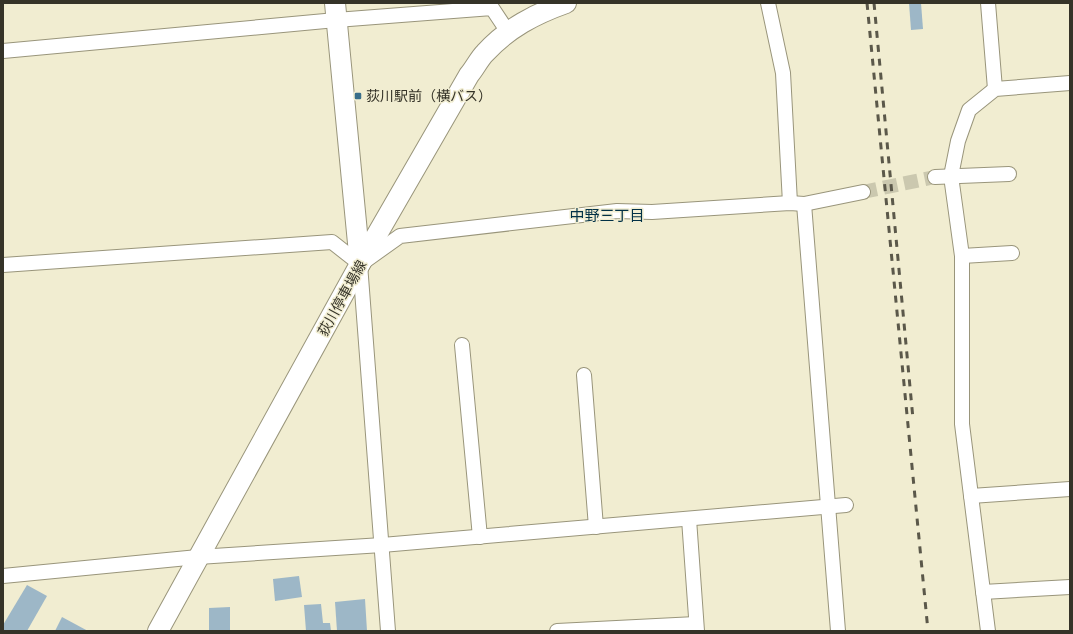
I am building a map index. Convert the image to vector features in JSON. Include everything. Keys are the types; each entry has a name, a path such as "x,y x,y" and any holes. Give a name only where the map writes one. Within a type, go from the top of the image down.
{"main road":[{"name":"荻川停車場線","path":"158,631 360,264 469,75 485,53 508,32 541,12 566,3"},
{"path":"336,12 360,264"}],"street":[{"path":"768,3 783,73 827,507 838,631"},
{"path":"988,3 995,89"},
{"path":"3,51 336,12 492,8 508,32"},
{"path":"988,631 962,424 962,256 951,176 958,141 969,110 995,89 1070,84"},
{"path":"935,177 1009,174"},
{"path":"360,264 400,236 617,211 652,212 797,203 864,192"},
{"path":"3,265 332,242 360,264 388,631"},
{"path":"962,256 1012,253"},
{"path":"462,345 480,537"},
{"path":"584,374 596,527"},
{"path":"971,496 1070,489"},
{"path":"3,576 198,557 382,545 846,505"},
{"path":"557,631 697,627 689,519"},
{"path":"983,592 1070,587"}],"building":[{"path":"909,3 921,3 923,29 911,30"},
{"path":"299,576 302,597 275,601 273,579"},
{"path":"27,585 47,596 27,631 3,631 3,625"},
{"path":"365,599 367,631 337,631 335,602"},
{"path":"321,604 323,623 330,623 331,631 306,631 304,605"},
{"path":"230,607 230,631 209,631 209,608"},
{"path":"62,617 88,631 55,631"}],"tunnel":[{"path":"863,192 935,177"}],"railway":[{"path":"867,3 928,631"},
{"path":"874,3 913,419"}],"place":[{"name":"荻川駅前（横バス）","path":"358,96"}],"district":[{"name":"中野三丁目","path":"607,216"}]}
